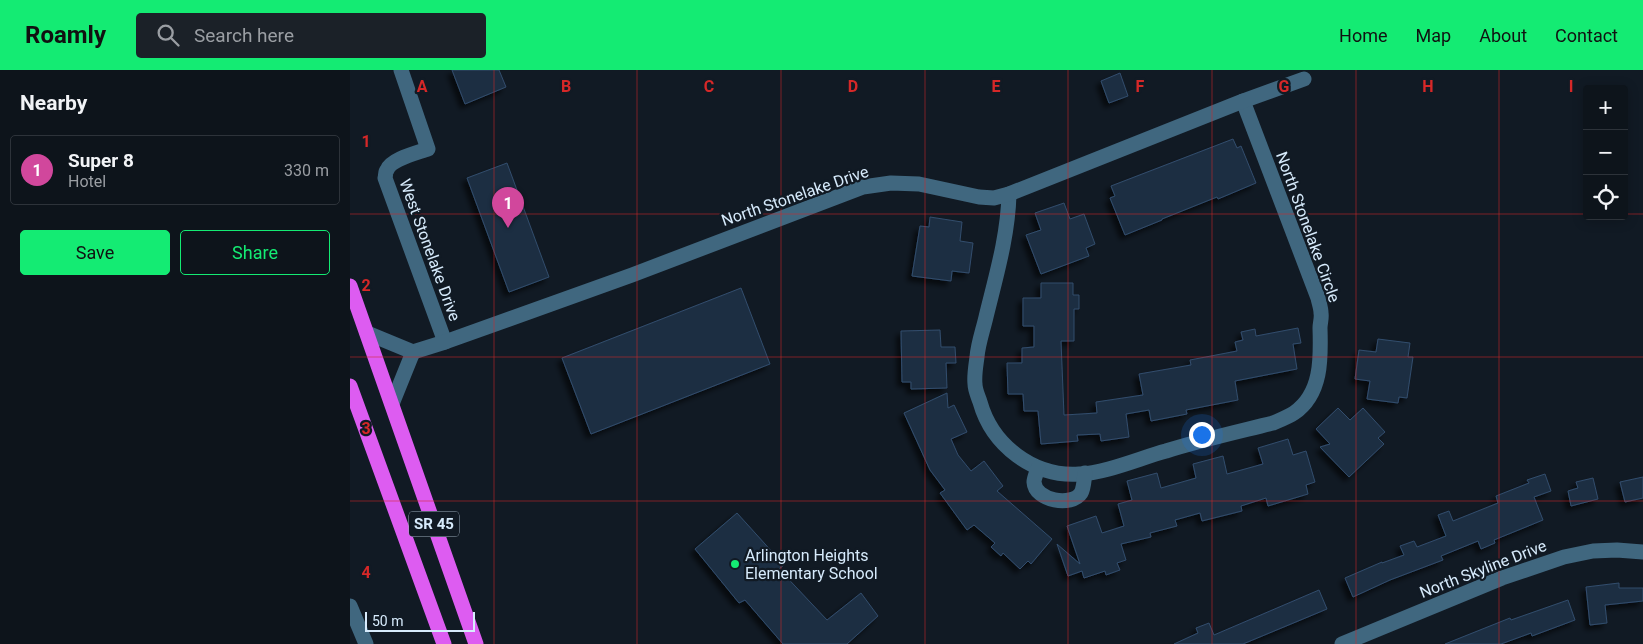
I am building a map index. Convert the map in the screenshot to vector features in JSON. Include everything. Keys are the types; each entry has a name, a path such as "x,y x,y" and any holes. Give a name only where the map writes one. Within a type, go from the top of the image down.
{"highway":[{"name":"SR 45","path":"350,286 476,644"},
{"name":"SR 45","path":"350,386 444,644"}],"street":[{"name":"West Stonelake Drive","path":"401,70 428,149 391,164 387,169 385,178 445,342"},
{"name":"North Stonelake Drive","path":"413,352 632,275 863,187 890,183 919,184 979,197 994,198 1009,194 1243,101 1304,79"},
{"name":"North Stonelake Circle","path":"1009,194 1008,217 1003,249 977,355 975,384 983,413 991,430 1007,449 1038,468 1059,474 1096,472 1170,449 1273,423 1295,413 1312,393 1321,357 1320,326 1322,314 1318,298 1243,101"},
{"path":"367,333 413,352 392,404"},
{"path":"1038,468 1034,481 1036,489 1043,497 1065,500 1074,499 1082,492 1085,473"},
{"name":"North Skyline Drive","path":"1342,644 1502,578 1564,556 1593,551 1643,552"},
{"path":"350,606 366,644"}],"building":[{"path":"452,70 499,70 506,87 465,104"},
{"path":"1120,73 1128,96 1109,103 1101,81"},
{"path":"1233,139 1237,148 1241,146 1256,183 1125,235 1110,198 1115,196 1111,186"},
{"path":"507,163 549,277 509,292 467,178"},
{"path":"1064,203 1070,219 1084,214 1095,244 1086,248 1089,256 1041,274 1026,235 1041,230 1035,213"},
{"path":"930,217 962,222 960,241 973,243 969,273 952,271 951,281 912,276 920,226 929,227"},
{"path":"1041,283 1073,283 1073,295 1079,295 1079,309 1074,309 1074,341 1061,341 1064,415 1097,413 1096,402 1143,395 1139,374 1191,365 1190,360 1237,351 1235,342 1243,340 1241,332 1255,329 1256,336 1298,328 1301,343 1293,344 1297,369 1235,381 1238,400 1186,410 1187,414 1151,421 1149,410 1126,414 1129,437 1101,441 1100,434 1077,435 1078,441 1041,444 1038,411 1024,411 1023,394 1008,394 1007,363 1022,363 1022,348 1034,347 1034,326 1023,326 1023,298 1041,298"},
{"path":"741,288 770,364 591,434 562,358"},
{"path":"940,330 941,347 955,347 956,363 946,363 947,388 911,389 911,382 902,382 901,331"},
{"path":"1378,339 1410,343 1408,357 1413,357 1407,398 1399,397 1398,403 1367,399 1370,381 1355,379 1359,350 1376,352"},
{"path":"947,393 948,408 954,405 967,432 951,439 958,455 971,471 984,461 1003,486 997,491 1052,539 1031,564 1028,561 1020,569 1003,553 1001,556 991,547 995,543 974,525 967,530 940,493 945,490 930,470 904,413"},
{"path":"1338,408 1350,420 1363,408 1385,432 1378,438 1384,444 1349,477 1320,447 1330,444 1316,429"},
{"path":"1288,439 1293,455 1306,451 1315,482 1306,485 1308,494 1268,506 1266,498 1241,506 1242,511 1202,521 1200,513 1175,520 1177,526 1150,533 1151,537 1121,544 1126,560 1117,563 1120,570 1106,575 1105,571 1084,578 1082,571 1068,576 1057,544 1080,564 1067,526 1096,516 1102,533 1124,526 1118,504 1132,500 1127,481 1157,473 1161,488 1196,478 1193,464 1223,456 1227,474 1263,464 1258,448"},
{"path":"1545,474 1551,491 1534,497 1543,520 1494,540 1495,543 1481,549 1478,541 1441,556 1443,560 1390,580 1353,597 1345,578 1404,555 1400,546 1414,541 1417,547 1446,536 1438,515 1449,511 1453,521 1498,503 1496,496 1529,483 1527,480"},
{"path":"1643,477 1643,498 1625,502 1620,482"},
{"path":"1593,478 1598,499 1571,506 1568,491 1578,488 1576,482"},
{"path":"737,513 784,565 779,569 827,620 861,593 878,616 847,644 783,644 745,600 739,603 695,549"},
{"path":"1619,583 1619,588 1643,588 1643,601 1605,605 1607,623 1590,625 1586,587"},
{"path":"1319,590 1327,609 1243,644 1174,644 1198,633 1196,628 1209,623 1214,635"},
{"path":"1568,600 1575,620 1532,636 1531,633 1501,644 1445,644 1510,618 1511,620"}],"place":[{"name":"Super 8","path":"508,228"},
{"name":"Arlington Heights Elementary School","path":"735,564"}]}
